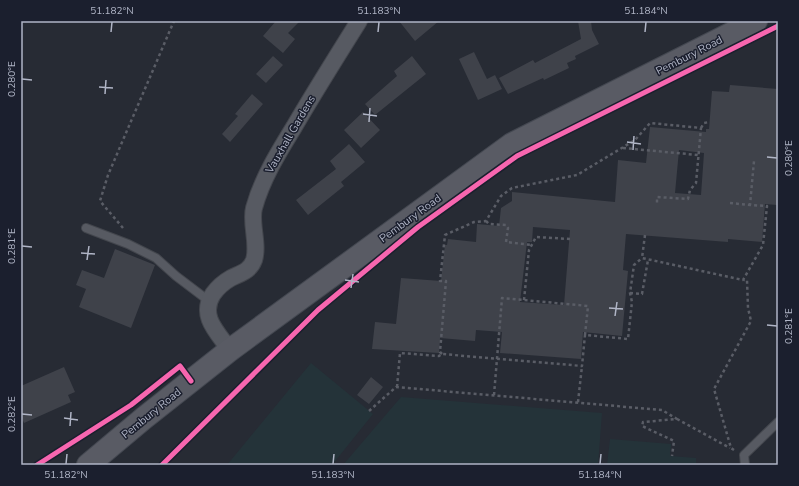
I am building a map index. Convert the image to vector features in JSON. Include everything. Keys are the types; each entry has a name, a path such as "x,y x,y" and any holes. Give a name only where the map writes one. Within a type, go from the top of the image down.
{"main road":[{"name":"Pembury Road","path":"91,464 144,418 230,350 512,144 756,21"}],"street":[{"name":"Vauxhall Gardens","path":"208,302 218,287 231,278 247,271 254,260 255,247 253,210 269,168 320,82 359,21"},
{"path":"208,302 208,316 214,329 230,350"}],"lane":[{"path":"86,228 128,244 156,258 208,302"},
{"path":"745,465 744,455 778,422"}],"path":[{"path":"128,244 124,230 100,201 108,175 174,21"},
{"path":"657,204 657,197 688,199 690,190 696,183 701,128 704,123 709,122"},
{"path":"486,221 501,196 512,188 577,175 635,140 650,123 701,128"},
{"path":"622,148 698,155"},
{"path":"750,205 754,161"},
{"path":"730,203 767,206 763,245 743,280"},
{"path":"442,354 440,352 446,281 440,281 444,235 474,222 486,221 489,224 506,226 508,228 506,242 532,245"},
{"path":"585,335 628,338 632,302 630,293 634,265 642,258 645,235"},
{"path":"524,300 529,250 536,237 570,239"},
{"path":"642,258 747,280 748,308 751,321 714,389 731,448"},
{"path":"630,293 642,294 648,260"},
{"path":"494,395 498,364 497,359 502,298 588,306 578,402"},
{"path":"369,411 397,387 400,353 439,356 442,354 582,366"},
{"path":"397,387 662,410 744,455"},
{"path":"672,456 674,441 642,426 643,422 677,419"}],"shaded area":[{"path":"311,363 373,414 332,465 227,465"},
{"path":"401,397 602,413 598,465 343,465"},
{"path":"610,439 671,444 670,456 696,458 696,465 607,465"}],"building":[{"path":"276,21 300,21 288,33 295,39 283,53 263,36"},
{"path":"399,21 439,21 415,41"},
{"path":"578,21 591,21 592,30 599,44 575,56 576,59 567,63 569,68 544,80 543,78 508,94 499,78 533,60 535,63 581,39"},
{"path":"474,52 487,79 495,75 502,89 478,100 459,59"},
{"path":"273,56 283,65 266,83 256,74"},
{"path":"412,56 426,74 375,115 365,104 397,76 394,71"},
{"path":"730,85 778,89 777,205 765,204 762,242 728,239 728,242 626,234 623,270 628,271 622,336 583,332 581,359 500,353 502,332 476,330 475,341 440,338 439,353 372,349 375,322 396,324 401,278 441,281 445,245 447,245 448,239 476,242 477,224 499,226 501,208 512,201 512,192 615,202 618,160 646,163 650,127 706,132 706,129 709,129 712,91 729,92","holes":["679,150 704,153 701,195 675,193","533,227 570,230 564,305 520,302 527,242 532,242"]},
{"path":"252,94 263,104 230,142 222,134 238,116 235,114"},
{"path":"363,112 380,130 361,148 344,130"},
{"path":"349,144 365,162 341,182 344,186 308,215 296,200 336,169 330,161"},
{"path":"115,249 155,265 131,328 79,307 86,289 76,285 82,270 104,278"},
{"path":"64,367 75,392 68,395 71,402 24,423 21,416 21,386"},
{"path":"371,377 383,387 369,404 357,395"}],"cycle path":[{"path":"162,465 318,310 418,227 517,156 778,26"},
{"path":"37,465 131,405 180,366 191,381"}]}
